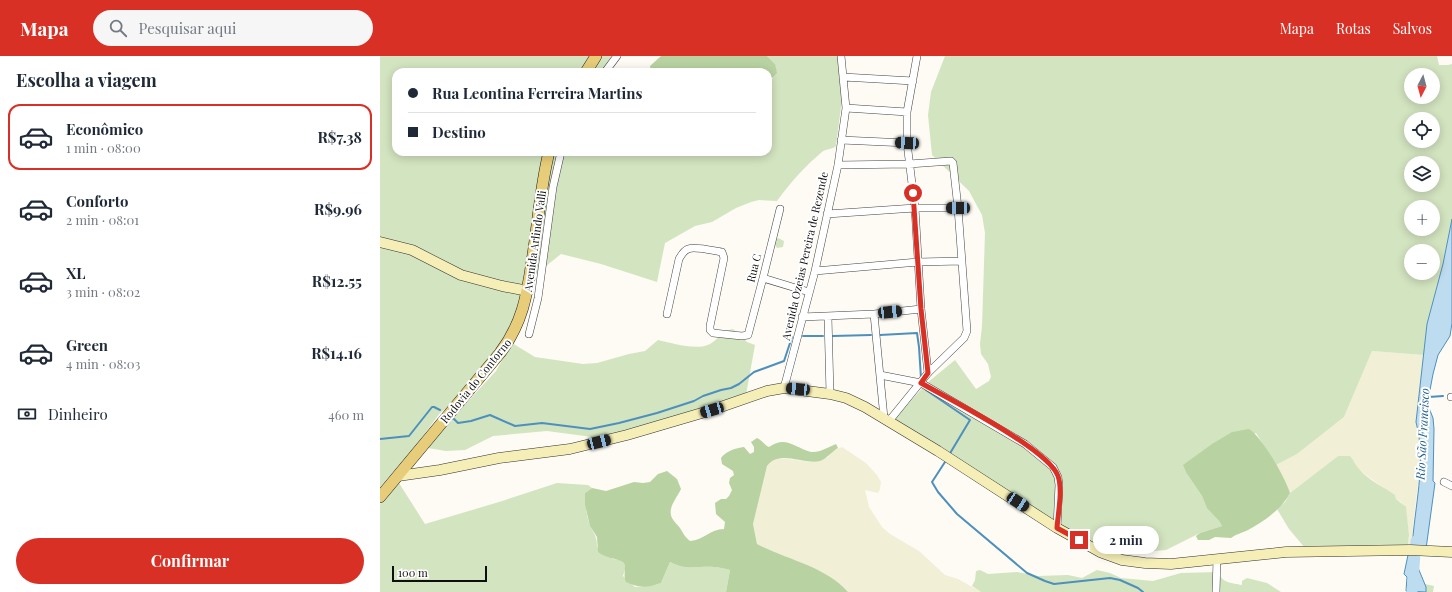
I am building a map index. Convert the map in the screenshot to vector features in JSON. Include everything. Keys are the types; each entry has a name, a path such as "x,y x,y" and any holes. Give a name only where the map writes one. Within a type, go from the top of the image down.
{"main road":[{"path":"588,68 596,56"},
{"name":"Rodovia do Contorno","path":"380,497 510,340 518,324 528,291 542,186 548,156"}],"street":[{"path":"608,68 617,56"},
{"name":"Avenida Ozeias Pereira de Rezende","path":"784,388 815,271 838,165 846,108 841,56"},
{"path":"917,56 907,112 907,143 915,208 921,309 928,373"},
{"path":"844,77 913,81"},
{"path":"846,108 907,112"},
{"path":"841,140 907,143"},
{"name":"Avenida Arlindo Valli","path":"529,334 538,298 553,187 560,156"},
{"path":"838,165 952,162 958,208 967,331 964,338 928,373 921,383 887,420"},
{"path":"827,214 915,208 958,208"},
{"name":"Rua C","path":"667,314 679,259 682,253 688,249 694,248 722,252 724,258 710,330 713,333 746,336 749,333 780,209"},
{"path":"380,242 412,250 461,276 528,291"},
{"path":"815,271 918,262 962,261"},
{"path":"763,278 809,292"},
{"path":"802,317 874,314 921,309"},
{"path":"874,314 880,375 887,420"},
{"path":"828,317 830,394"},
{"path":"880,375 921,383 1025,444 1053,467 1058,477 1059,485 1057,528"},
{"path":"398,476 440,470 499,458 570,449 627,435 712,410 767,391 784,388 830,394 846,398 865,407 1057,528 1100,552 1122,560 1171,564 1286,552 1410,550 1452,552"},
{"path":"1444,482 1452,486"},
{"path":"1216,592 1217,559"}],"shaded area":[{"path":"1372,351 1424,355 1416,422 1420,437 1420,468 1413,525 1412,550 1410,550 1408,543 1409,535 1406,510 1401,502 1396,499 1395,495 1358,469 1354,461 1338,456 1290,493 1276,465 1297,454 1344,417"},
{"path":"842,447 866,463 881,482 878,493 865,490 869,507 882,527 890,534 919,551 945,575 958,579 981,592 848,592 843,587 757,544 753,524 767,466 771,461 779,458 812,462 828,457 834,450"}],"green space":[{"path":"380,56 591,56 584,68 392,68 392,156 543,156 537,187 522,295 512,325 492,357 449,406 440,413 417,444 380,487"},
{"path":"601,56 615,56 607,68 594,68"},
{"path":"661,56 767,56 775,64 777,73 772,78 772,68 650,68 650,66"},
{"path":"767,56 838,56 842,99 836,146 824,151 810,163 792,181 777,201 759,200 751,202 736,208 712,222 695,226 665,243 657,282 601,264 561,254 536,274 548,174 552,156 772,156 772,79 775,64"},
{"path":"945,56 1437,56 1439,65 1452,64 1452,219 1440,275 1440,244 1404,244 1404,280 1439,280 1427,324 1424,355 1372,351 1344,417 1297,454 1276,465 1256,433 1187,474 1202,496 1207,507 1222,526 1200,533 1166,550 1144,552 1092,544 894,422 897,416 927,383 955,360 976,389 989,381 991,377 988,364 981,354 980,344 985,233 982,215 969,191 932,155 928,115 931,92"},
{"path":"778,238 784,241 783,247 777,248 774,244 775,240"},
{"path":"733,329 747,342 755,345 746,395 600,438 547,431 493,436 465,450 446,451 428,448 457,413 496,371 512,343 535,357 583,364 597,363 645,351 658,340 684,346 705,346 713,342 726,331"},
{"path":"1249,429 1260,440 1272,458 1290,493 1277,510 1248,530 1231,538 1215,537 1209,540 1198,540 1196,536 1200,533 1222,526 1207,508 1202,496 1187,474 1183,465 1212,444 1232,432"},
{"path":"757,438 769,447 780,442 786,442 811,452 821,451 836,444 838,448 820,461 813,462 785,458 772,461 767,466 753,524 757,544 817,570 839,583 848,592 726,592 730,570 716,567 687,567 670,562 661,583 652,586 639,586 626,582 624,563 598,552 597,537 590,526 585,505 585,493 592,488 606,491 634,482 650,482 658,474 667,471 677,479 681,489 673,503 671,511 672,518 690,541 699,539 719,529 724,529 725,522 716,514 715,503 721,499 726,499 729,496 732,490 729,483 730,478 734,475 733,471 722,464 721,458 728,452 741,447 744,447 750,454 754,452 754,447 751,442"},
{"path":"1338,456 1350,456 1363,473 1371,480 1395,495 1396,499 1406,507 1409,535 1408,543 1410,550 1305,548 1289,529 1277,509 1285,502 1290,493"},
{"path":"399,483 425,524 557,483 588,485 592,488 585,493 586,509 591,528 596,537 597,547 613,559 624,563 625,569 623,576 635,587 661,583 670,562 687,567 716,567 730,570 726,592 380,592 380,504"},
{"path":"980,570 988,574 1017,572 1038,576 1068,575 1082,578 1097,570 1110,573 1121,578 1153,581 1181,573 1218,572 1222,578 1228,582 1242,585 1242,581 1247,578 1267,583 1281,592 981,592 972,586 975,580 976,571"},
{"path":"1425,584 1434,586 1433,592 1426,592"}],"water":[{"path":"1452,219 1452,323 1450,336 1438,355 1430,390 1429,408 1433,418 1434,429 1433,481 1435,483 1426,549 1412,550 1420,469 1419,438 1416,422 1427,324 1439,280 1440,280"},
{"path":"1408,555 1411,555 1414,558 1426,587 1426,592 1406,591 1407,577 1404,574"}],"waterway":[{"path":"880,335 917,333 921,378"},
{"path":"833,336 871,335"},
{"path":"803,336 823,336"},
{"path":"453,418 458,423 471,421 490,415 515,426 542,423 590,429 619,423 657,413 694,401 703,396 731,388 739,384 754,372 784,361 792,337"},
{"path":"926,390 970,420 949,455"},
{"path":"1429,397 1443,396"},
{"path":"380,439 409,436 432,407 440,410"},
{"path":"945,462 932,482 938,492 957,514 1027,573 1054,584 1110,578 1120,580 1138,588 1143,592"},
{"name":"Rio São Francisco","path":"1412,592 1416,541"}],"route":[{"path":"913,193 921,309 928,373 921,383 1025,444 1053,467 1058,477 1060,494 1057,528 1079,540"}]}
